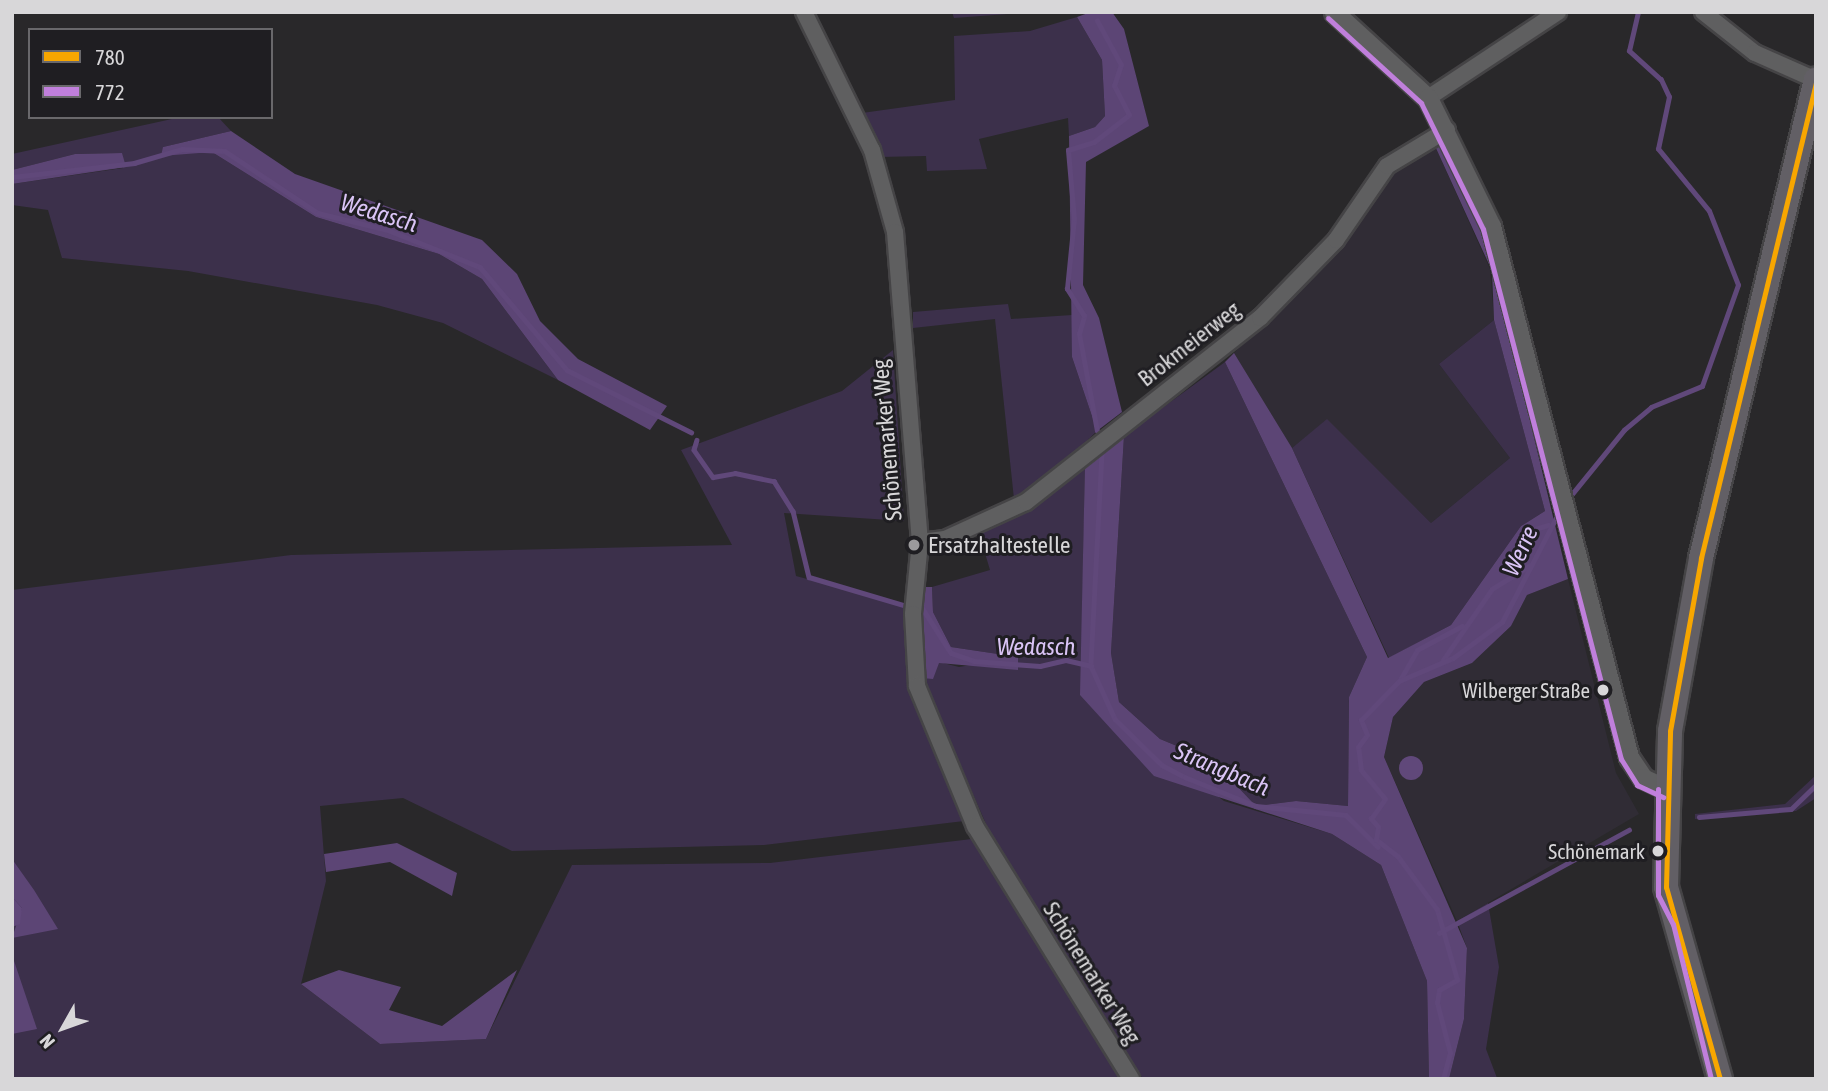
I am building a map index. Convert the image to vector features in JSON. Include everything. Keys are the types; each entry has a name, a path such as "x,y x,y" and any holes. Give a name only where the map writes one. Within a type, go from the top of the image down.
{"main road":[{"path":"1720,1079 1681,921 1667,893 1671,865 1667,789 1673,694 1701,558 1816,80"}],"street":[{"name":"Schönemarker Weg","path":"804,12 887,193 901,281 903,390 920,542 913,661 930,722 975,827 1131,1079"},
{"path":"1335,12 1428,98 1447,130 1502,258 1629,757 1643,778 1667,789"},
{"path":"1428,98 1558,12"},
{"path":"1703,12 1755,53 1816,80"},
{"name":"Brokmeierweg","path":"920,542 945,539 1026,502 1259,318 1336,240 1387,166 1447,130"}],"shaded area":[{"path":"952,12 1034,12 954,18"},
{"path":"1091,12 1112,12 1124,29 1149,126 1086,162 1083,285 1099,318 1122,412 1097,431 1072,357 1069,136 1095,127 1105,116 1102,60 1077,17"},
{"path":"1077,17 1102,60 1105,116 1095,127 1069,136 1068,118 979,139 987,169 927,171 926,156 879,157 862,113 955,100 954,36 1030,31"},
{"path":"172,119 220,119 231,131 163,147 212,152 316,217 439,254 482,279 558,380 443,323 377,305 188,271 62,258 48,210 12,205 12,184 123,168 122,153 75,154 12,170 12,154"},
{"path":"231,131 295,174 482,240 517,274 540,321 578,359 667,406 650,430 558,380 482,279 439,254 316,217 212,152 161,156 163,147"},
{"path":"1435,146 1490,269 1494,320 1439,364 1510,458 1431,523 1327,420 1277,460 1225,362 1306,281 1392,170"},
{"path":"1435,146 1446,147 1488,246 1568,579 1527,595 1511,626 1472,663 1424,682 1393,717 1384,757 1467,948 1464,1019 1449,1079 1429,1079 1427,981 1381,865 1332,834 1154,776 1080,695 1085,463 1124,436 1111,653 1119,702 1160,739 1213,761 1256,806 1296,801 1348,806 1349,697 1367,657 1225,362 1234,353 1292,448 1388,658 1451,625 1521,526 1545,511 1494,320 1492,271"},
{"path":"122,153 126,167 12,184 12,170 75,154"},
{"path":"1008,304 1011,319 1072,315 1072,357 1097,431 1044,482 1014,499 995,319 913,328 913,312"},
{"path":"1494,320 1545,511 1521,526 1451,625 1389,658 1292,448 1327,419 1431,523 1510,458 1439,364"},
{"path":"893,350 904,521 784,513 796,576 907,606 907,675 964,821 764,845 512,851 403,798 320,806 326,881 301,984 380,1044 486,1039 572,865 770,863 972,839 1087,1009 1124,1079 12,1079 12,590 291,555 732,545 681,450 842,391"},
{"path":"1225,362 1367,657 1349,697 1348,806 1296,801 1256,806 1213,761 1160,739 1119,702 1111,653 1124,436"},
{"path":"1085,463 1081,695 1224,801 1332,834 1381,865 1427,981 1429,1079 1143,1079 990,833 922,678 939,662 959,667 1018,657 951,647 933,612 932,587 990,570 979,533"},
{"path":"1568,579 1616,773 1639,814 1457,921 1384,757 1393,717 1424,682 1472,663 1511,626 1527,595"},
{"path":"920,587 932,587 933,612 951,647 1018,657 1018,670 939,663 933,679 922,678"},
{"path":"1411,756 1420,759 1423,768 1420,777 1411,780 1402,777 1399,768 1402,759"},
{"path":"1816,775 1816,798 1796,811 1695,819 1695,814 1785,804"},
{"path":"397,843 457,873 452,896 390,862 326,872 324,854"},
{"path":"12,859 58,929 12,938 22,908 12,897"},
{"path":"12,897 22,908 20,924 12,927"},
{"path":"1488,903 1499,967 1486,1049 1497,1078 1449,1079 1464,1019 1467,948 1457,921"},
{"path":"12,955 37,1029 12,1034"},
{"path":"339,970 401,987 389,1010 442,1026 517,970 486,1039 380,1044 301,984"}],"waterway":[{"name":"Werre","path":"1568,499 1624,430 1651,407 1702,386 1738,285 1709,211 1658,149 1669,97 1661,80 1629,51 1638,12"},
{"name":"Strangbach","path":"1097,21 1121,65 1114,86 1129,115 1094,142 1068,150 1074,219 1067,289 1084,316 1079,334 1097,431"},
{"name":"Wedasch","path":"12,177 134,163 182,149 225,151 318,213 388,230 480,267 567,370 691,432"},
{"name":"Wedasch","path":"697,440 694,450 713,477 735,473 774,481 793,511 809,577 907,606"},
{"name":"Strangbach","path":"1102,453 1091,666 1115,719 1162,765 1185,777 1256,806 1346,815 1378,847"},
{"name":"Werre","path":"1443,1079 1450,1053 1437,1003 1439,990 1457,980 1437,910 1398,857 1376,840 1378,827 1371,819 1385,799 1361,770 1358,747 1367,735 1361,720 1399,681 1453,658 1502,622 1559,512"},
{"path":"1510,573 1525,532 1548,525"},
{"path":"1443,660 1492,589 1529,566"},
{"name":"Wedasch","path":"923,609 951,653 974,661 1040,666 1066,660 1091,666"},
{"path":"1400,680 1417,650 1462,626"},
{"path":"1699,817 1791,809 1816,785"},
{"path":"1439,933 1629,830"}],"transit line":[{"name":"772","path":"1328,18 1421,103 1483,229 1621,759 1637,785 1663,797"},
{"name":"780","path":"1720,1079 1666,887 1670,731 1701,558 1816,81"},
{"name":"772","path":"1658,789 1658,895 1673,924 1711,1079"}],"place":[{"name":"Ersatzhaltestelle","path":"914,545"},
{"name":"Wilberger Straße","path":"1603,690"},
{"name":"Schönemark","path":"1658,851"}]}
